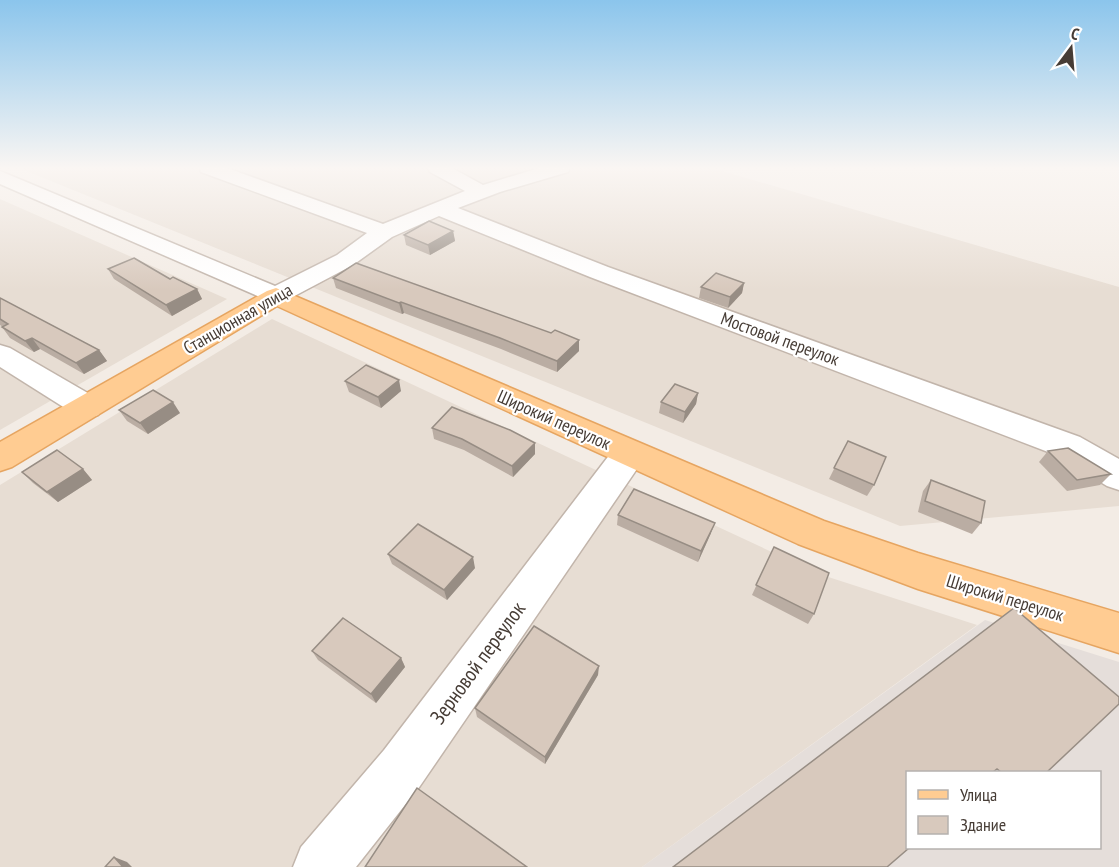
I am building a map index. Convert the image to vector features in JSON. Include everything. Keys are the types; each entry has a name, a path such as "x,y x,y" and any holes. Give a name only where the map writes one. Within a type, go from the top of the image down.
{"main road":[{"name":"Станционная улица","path":"0,458 276,296"},
{"name":"Широкий переулок","path":"276,296 811,533 918,571 1119,633"}],"street":[{"name":"Широкий переулок","path":"73,208 276,296"},
{"path":"319,208 384,232"},
{"name":"Станционная улица","path":"276,296 345,260 384,232 438,208"},
{"name":"Мостовой переулок","path":"440,208 599,272 1068,446 1119,476"},
{"path":"0,354 87,407"},
{"name":"Зерновой переулок","path":"321,867 402,768 630,454"}],"shaded area":[{"path":"0,208 21,208 227,299 0,430"},
{"path":"119,208 850,208 1119,287 1119,506 900,526"},
{"path":"272,319 819,574 977,625 642,867 0,867 0,485"},
{"path":"985,620 1119,662 1119,867 642,867"}],"building":[{"path":"429,221 453,231 428,245 404,235"},
{"path":"134,258 170,279 173,277 197,289 166,305 108,269"},
{"path":"356,263 551,333 555,330 579,340 557,361 333,278"},
{"path":"716,273 744,283 730,297 701,287"},
{"path":"0,298 99,350 76,363 32,338 25,341 2,327 8,324 0,319"},
{"path":"366,365 399,380 378,397 345,381"},
{"path":"675,384 698,393 685,412 661,402"},
{"path":"153,390 173,402 140,423 119,410"},
{"path":"452,407 510,430 535,443 512,466 462,439 432,428"},
{"path":"848,441 886,457 874,485 834,468"},
{"path":"1068,448 1111,474 1077,480 1048,451"},
{"path":"57,450 83,469 47,492 22,472"},
{"path":"931,480 985,501 981,523 925,501"},
{"path":"634,489 715,523 701,551 618,515"},
{"path":"418,524 473,557 444,590 388,554"},
{"path":"774,547 829,573 814,614 756,585"},
{"path":"1014,608 1119,697 1119,704 1048,771 1000,771 997,769 994,771 906,771 906,849 908,849 887,867 673,867"},
{"path":"343,618 401,658 371,694 312,651"},
{"path":"534,626 599,666 545,757 475,708"},
{"path":"417,788 527,867 365,867"},
{"path":"114,857 123,867 105,867"}]}
